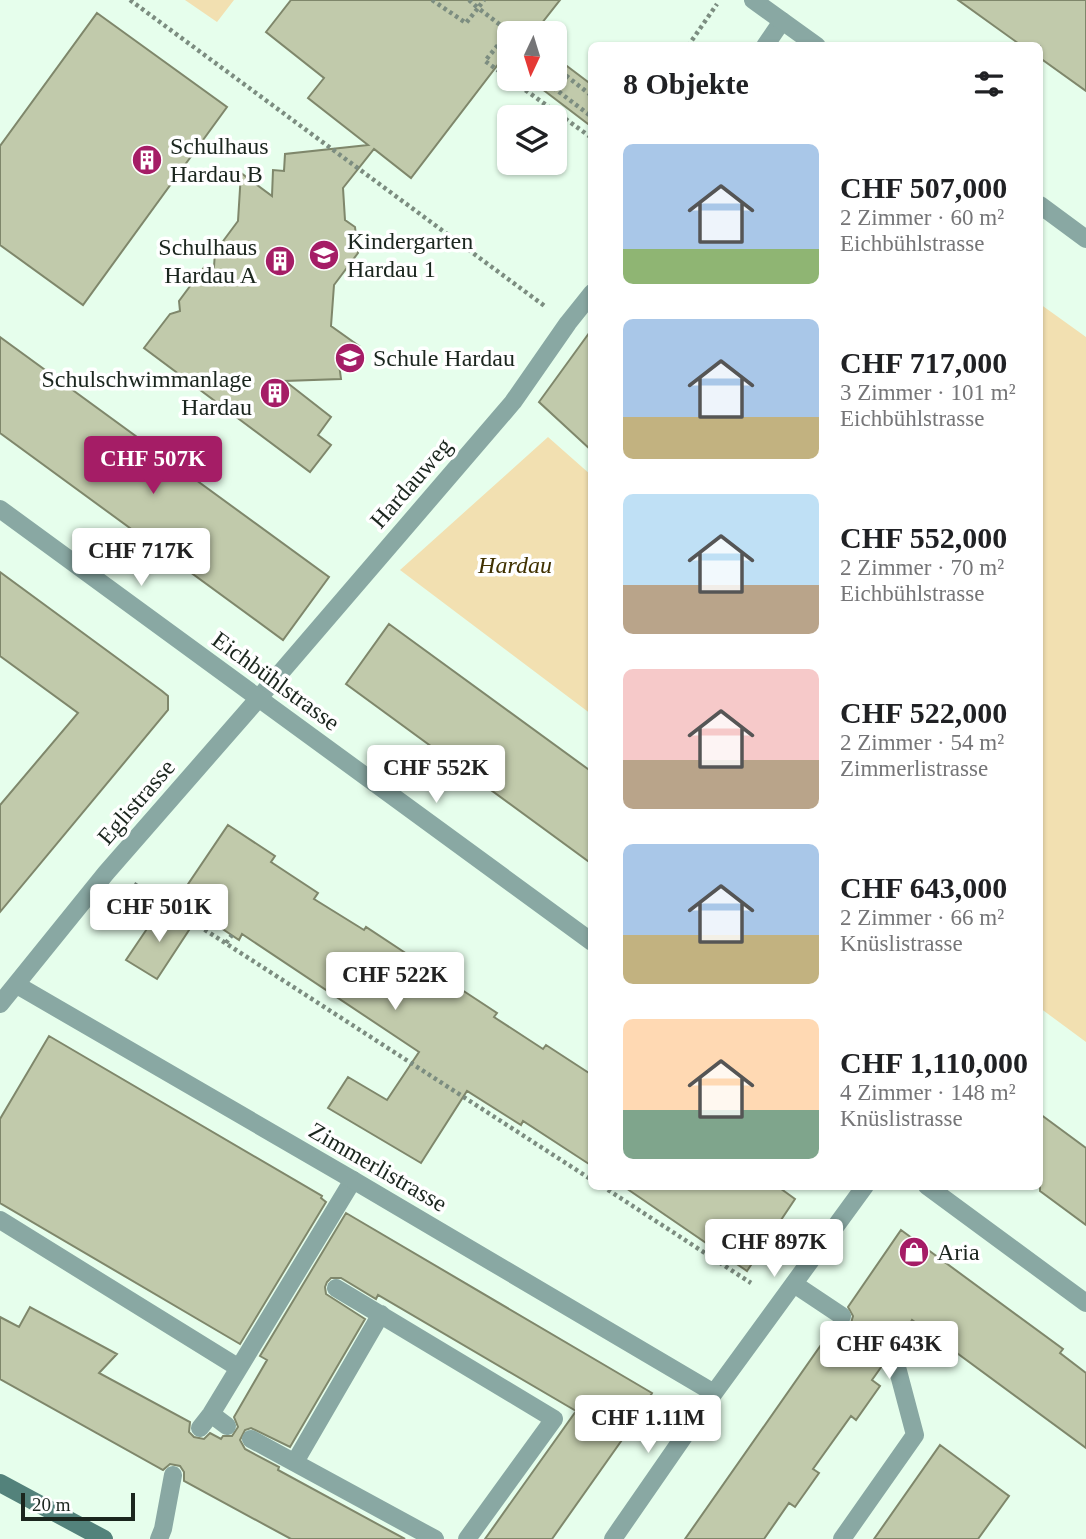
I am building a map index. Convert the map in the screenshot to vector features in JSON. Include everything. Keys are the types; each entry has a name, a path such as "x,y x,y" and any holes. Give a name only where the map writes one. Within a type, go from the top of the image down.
{"street":[{"path":"753,0 811,42"},
{"path":"768,42 782,21"},
{"path":"1043,207 1086,239"},
{"name":"Hardauweg","path":"258,699 513,402 588,298"},
{"name":"Eichbühlstrasse","path":"0,509 588,939"},
{"name":"Eglistrasse","path":"0,1004 106,873 258,699"},
{"name":"Zimmerlistrasse","path":"17,985 354,1180 713,1393"},
{"path":"227,1426 205,1421 308,1271 354,1180"},
{"path":"614,1539 713,1393 862,1190"},
{"path":"932,1190 1086,1303"},
{"path":"0,1220 239,1368"},
{"path":"794,1284 842,1316"},
{"path":"336,1289 554,1419 467,1539"},
{"path":"295,1462 381,1314"},
{"path":"842,1539 915,1435 892,1352"},
{"path":"251,1439 435,1539"},
{"path":"159,1539 173,1475"},
{"path":"0,1483 104,1539"}],"path":[{"path":"130,0 568,323"},
{"path":"432,0 466,23 484,0"},
{"path":"469,0 497,22"},
{"path":"691,42 717,4"},
{"path":"497,46 485,61 497,70"},
{"path":"567,76 588,93"},
{"path":"527,91 588,135"},
{"path":"558,91 588,114"},
{"path":"134,884 588,1177"},
{"path":"226,943 232,935"},
{"path":"328,1010 333,1002"},
{"path":"419,1068 423,1061"},
{"path":"509,1127 513,1121"},
{"path":"608,1190 691,1241 751,1283"}],"green space":[{"path":"185,0 234,0 217,22"},
{"path":"1043,306 1086,337 1086,1042 1043,1010"},
{"name":"Hardau","path":"548,437 588,472 588,712 400,570"}],"building":[{"path":"291,0 560,0 543,21 497,21 497,66 411,178 374,149 343,188 345,220 355,227 358,253 334,285 331,326 359,346 346,364 339,364 341,379 285,381 331,417 318,435 331,445 310,472 144,348 170,314 180,311 179,301 205,266 214,267 215,252 238,221 241,173 272,196 273,170 284,171 285,154 368,145 308,98 324,78 266,32"},
{"path":"958,0 1086,0 1086,91 1043,60 1043,42 1016,42"},
{"name":"Schulhaus Hardau B","path":"97,13 227,107 83,305 0,245 0,146"},
{"path":"567,66 588,82 588,124 567,108 567,105 545,91 567,91"},
{"path":"588,335 588,447 539,402"},
{"path":"0,337 329,577 283,640 0,433"},
{"path":"0,572 162,691 168,696 168,710 0,912 0,805 78,713 0,656"},
{"path":"389,624 588,769 588,861 346,684"},
{"path":"228,825 275,856 271,862 318,893 314,899 364,930 366,927 407,954 404,959 453,990 456,986 497,1013 494,1017 543,1049 546,1045 588,1072 588,1163 523,1121 521,1125 467,1091 421,1163 328,1108 348,1077 387,1100 419,1052 242,934 239,940 178,899"},
{"path":"161,908 191,927 157,979 126,960"},
{"path":"49,1036 322,1196 326,1202 240,1344 0,1203 0,1119"},
{"path":"1043,1116 1086,1148 1086,1225 1040,1191 1043,1190"},
{"path":"629,1190 783,1190 795,1199 747,1271"},
{"path":"346,1213 652,1393 641,1413 552,1539 485,1539 576,1411 378,1295 376,1299 341,1278 331,1278 327,1282 326,1294 365,1319 290,1447 251,1428 245,1430 240,1440 245,1449 279,1467 278,1470 405,1539 291,1539 184,1481 184,1472 180,1466 170,1464 163,1470 0,1379 0,1317 19,1327 30,1307 117,1354 99,1373 190,1422 189,1432 194,1437 204,1439 210,1433 221,1439 223,1436 232,1436 238,1427 234,1417 267,1360 260,1356"},
{"path":"901,1230 1063,1349 1060,1353 1086,1373 1086,1448 912,1320 899,1342 889,1341 882,1348 884,1363 872,1380 880,1386 856,1420 851,1416 813,1469 819,1473 795,1507 789,1503 764,1539 685,1539 835,1325 842,1327 851,1323 853,1316 848,1307"},
{"path":"940,1445 1009,1496 978,1539 874,1539"}],"place":[{"name":"Schulhaus Hardau B","path":"147,160"},
{"name":"Kindergarten Hardau 1","path":"324,255"},
{"name":"Schulhaus Hardau A","path":"280,261"},
{"name":"Schule Hardau","path":"350,358"},
{"name":"Schulschwimmanlage Hardau","path":"275,393"},
{"name":"Aria","path":"914,1252"}]}
